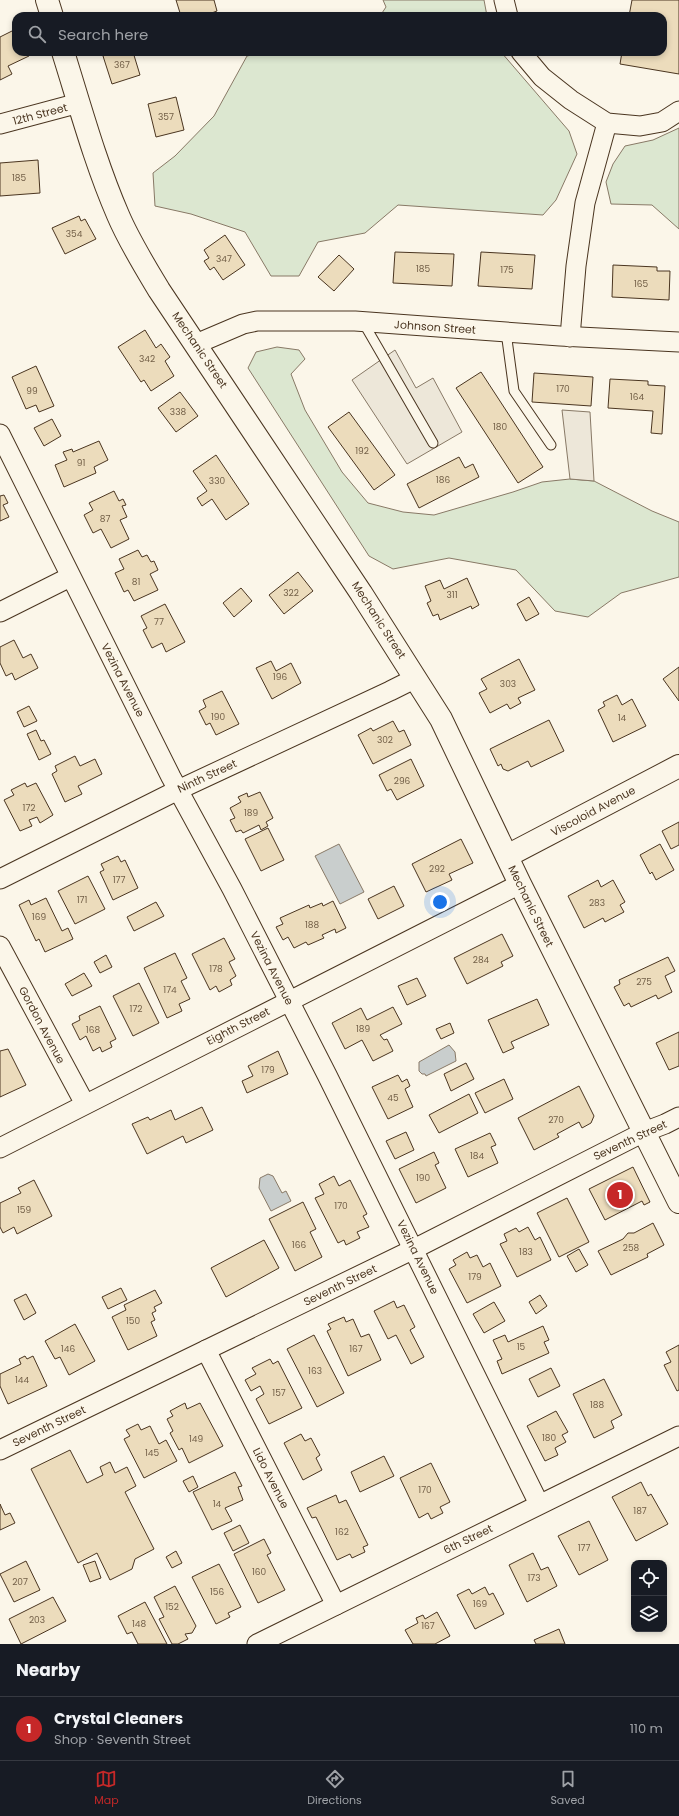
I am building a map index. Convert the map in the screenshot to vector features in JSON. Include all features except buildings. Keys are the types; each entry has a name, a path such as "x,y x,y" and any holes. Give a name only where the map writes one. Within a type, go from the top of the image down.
{"main road":[{"path":"47,0 51,12"},
{"name":"Mechanic Street","path":"64,56 104,181 127,235 159,290 365,599 441,719 520,884 679,1202"},
{"name":"Viscoloid Avenue","path":"507,856 679,766"}],"street":[{"path":"504,0 507,12"},
{"path":"524,56 542,77 571,100 607,123 640,126 662,122 679,110"},
{"name":"12th Street","path":"0,124 79,103"},
{"path":"570,336 576,266 585,202 607,123"},
{"name":"Johnson Street","path":"196,344 243,324 257,321 363,322 679,342"},
{"name":"Vezina Avenue","path":"0,434 70,577 178,790 232,889 289,1000 414,1249 539,1504"},
{"path":"0,612 70,577"},
{"name":"Ninth Street","path":"0,879 178,790 416,678"},
{"name":"Eighth Street","path":"0,1148 520,884"},
{"name":"Gordon Avenue","path":"0,946 85,1104"},
{"name":"Seventh Street","path":"0,1450 414,1249 644,1132 679,1117"},
{"name":"Lido Avenue","path":"206,1350 336,1605"},
{"name":"6th Street","path":"257,1644 679,1436"}],"lane":[{"path":"363,322 433,443"},
{"path":"506,332 514,391 551,445"}],"green space":[{"path":"383,0 484,0 486,12 383,12 386,7"},
{"path":"247,56 504,56 569,131 577,154 556,200 543,215 398,205 365,233 318,242 299,276 271,276 245,232 191,214 155,206 153,173 175,156 214,116"},
{"path":"679,128 679,229 652,205 611,204 606,182 613,164 625,146 653,140"},
{"path":"277,347 299,350 305,359 291,374 305,410 342,472 368,503 403,512 434,515 542,482 570,479 594,481 652,511 679,522 679,577 621,593 588,617 555,611 516,570 449,558 393,569 369,556 248,368 256,352"}],"shaded area":[{"path":"395,350 416,388 433,378 462,432 407,464 352,380"},
{"path":"562,410 590,412 594,481 570,479"},
{"path":"339,844 364,892 340,904 315,856"},
{"path":"449,1045 455,1052 456,1061 426,1076 419,1071 419,1062"},
{"path":"268,1174 273,1176 282,1193 286,1191 291,1201 271,1211 259,1188 260,1178"}],"place":[{"name":"Crystal Cleaners","path":"620,1195"}]}
